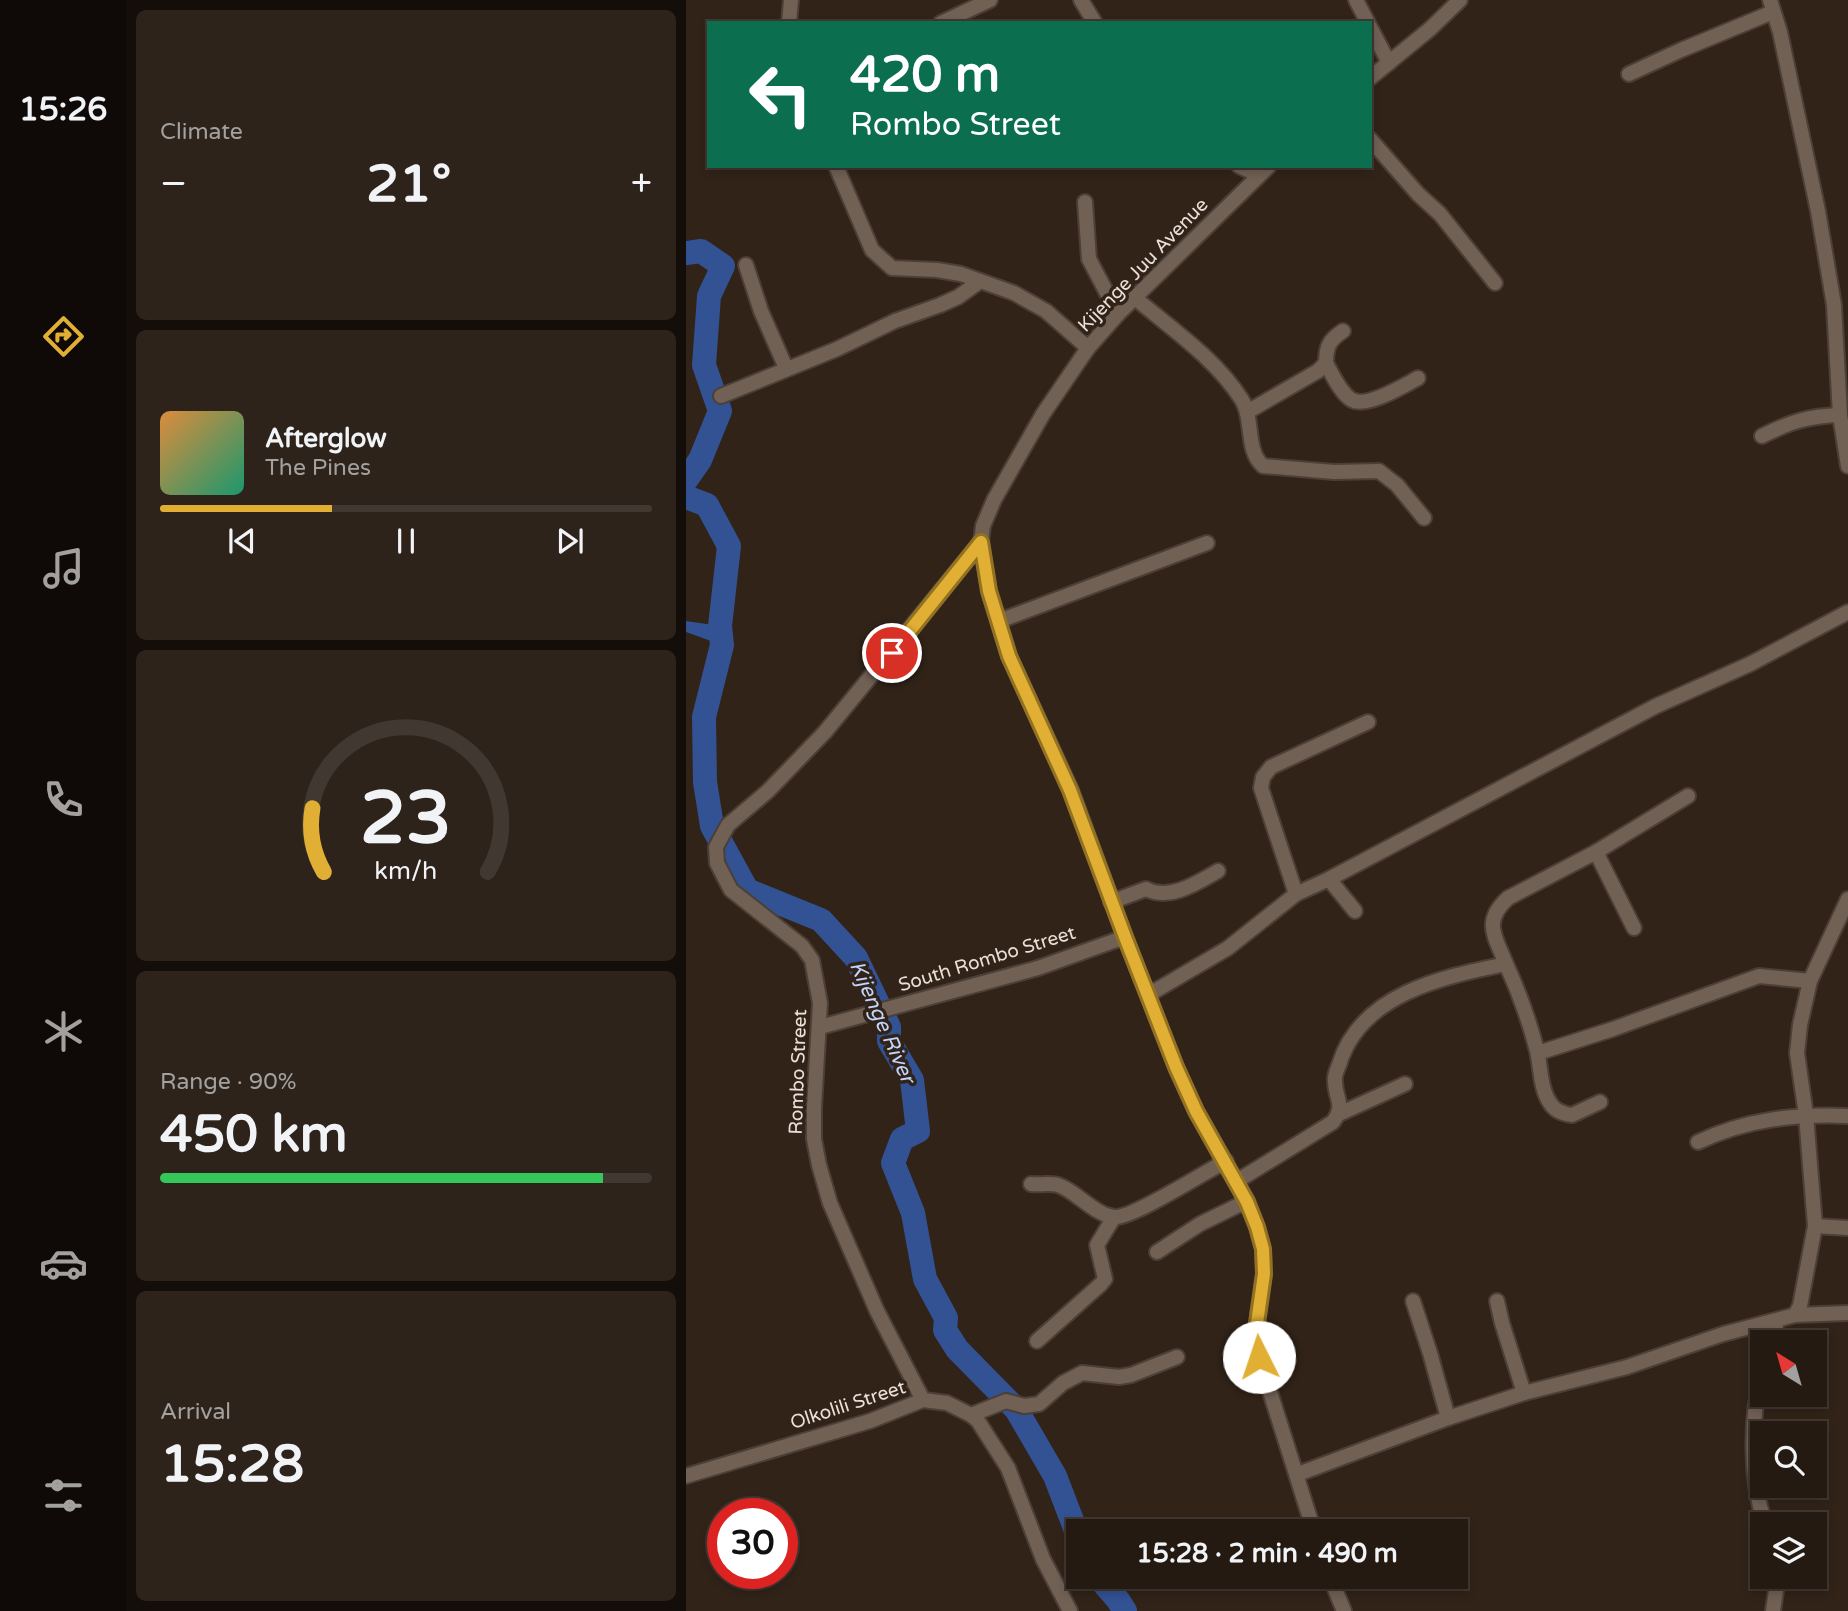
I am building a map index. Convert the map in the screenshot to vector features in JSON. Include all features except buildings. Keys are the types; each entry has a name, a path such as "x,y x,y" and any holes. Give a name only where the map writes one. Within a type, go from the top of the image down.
{"street":[{"path":"789,21 790,0"},
{"path":"945,21 990,0"},
{"path":"1081,0 1093,21"},
{"path":"1356,0 1367,21"},
{"path":"1372,76 1460,0"},
{"path":"1629,74 1772,6 1780,32 1823,238 1833,305 1840,415 1848,466"},
{"path":"1372,31 1389,63"},
{"path":"1372,141 1418,194 1440,214 1495,283"},
{"path":"837,168 872,250 880,260 892,268 961,274 1014,293 1046,311 1088,348"},
{"name":"Kijenge Juu Avenue","path":"1264,171 1118,314 1088,348 1044,414 994,500 983,526 981,542 989,591 1009,656 1070,790 1165,1040 1196,1111 1247,1202 1263,1249 1264,1274 1256,1330 1259,1357 1310,1519"},
{"path":"1084,202 1089,259 1118,314"},
{"path":"747,265 761,311 786,368"},
{"path":"721,396 837,349 895,321 949,301 979,282"},
{"path":"1135,298 1224,374 1244,403 1255,454 1263,466 1334,472 1379,471 1397,485 1424,518"},
{"path":"1343,331 1331,339 1326,349 1326,363 1352,400 1358,402 1389,393 1418,378"},
{"path":"1247,412 1318,371 1326,363"},
{"path":"1762,436 1813,416 1840,415"},
{"name":"Rombo Street","path":"923,1400 877,1311 830,1203 819,1165 814,1139 814,1108 820,1003 812,960 802,946 731,890 716,863 716,847 729,825 768,791 825,733 981,542"},
{"path":"999,621 1208,543"},
{"path":"1148,995 1228,948 1296,894 1656,706 1750,664 1848,612"},
{"path":"1296,894 1261,788 1263,777 1271,767 1368,722"},
{"path":"1600,1102 1573,1115 1554,1109 1545,1091 1538,1053 1521,996 1494,934 1492,921 1496,909 1508,898 1595,852 1688,796"},
{"path":"1595,852 1634,928"},
{"path":"1111,902 1146,890 1154,894 1186,889 1218,871"},
{"path":"1329,879 1356,911"},
{"path":"1795,1315 1800,1306 1815,1226 1806,1115 1797,1053 1800,1025 1810,981 1845,915 1848,899"},
{"name":"South Rombo Street","path":"820,1027 1038,968 1125,937"},
{"path":"1339,1114 1340,1103 1334,1080 1343,1050 1368,1016 1408,992 1461,974 1506,964"},
{"path":"1538,1053 1759,976 1810,981"},
{"path":"1237,1181 1333,1122 1339,1114 1405,1084"},
{"path":"1698,1142 1735,1127 1769,1118 1848,1116"},
{"path":"1031,1184 1059,1185 1086,1205 1114,1217 1130,1214 1149,1205 1226,1161"},
{"path":"1157,1252 1200,1224 1247,1202"},
{"path":"1037,1341 1105,1279 1097,1245 1114,1217"},
{"path":"1815,1226 1848,1228"},
{"path":"1413,1301 1448,1418"},
{"path":"1497,1301 1524,1393"},
{"path":"1297,1474 1524,1393 1627,1367 1723,1334 1795,1315 1848,1312"},
{"path":"1774,1330 1777,1321"},
{"path":"1070,1611 1043,1559 1007,1468 975,1413 1006,1401 1024,1406 1039,1404 1063,1383 1082,1374 1119,1377 1131,1375 1177,1357"},
{"name":"Olkolili Street","path":"686,1476 870,1421 923,1400 947,1403 975,1413"},
{"path":"1758,1407 1754,1476 1761,1512"},
{"path":"1336,1589 1344,1611"},
{"path":"1773,1611 1776,1589"}],"water":[{"path":"686,621 720,626 722,645 686,632"}],"waterway":[{"name":"Kijenge River","path":"686,253 701,251 723,266 709,296 704,365 720,411 700,460 686,480"},
{"name":"Kijenge River","path":"686,497 707,505 729,546 720,626 722,645 704,717 705,782 712,826 747,890 821,920 856,958 889,1027 889,1041 912,1080 918,1131 902,1139 893,1163 913,1213 925,1279 946,1318 945,1330 957,1349 1016,1409 1055,1476 1071,1519"},
{"name":"Kijenge River","path":"1108,1589 1125,1611"}],"route":[{"path":"892,653 981,542 989,591 1009,656 1070,790 1176,1067 1196,1111 1247,1202 1257,1227 1263,1249 1264,1274 1256,1330 1259,1357"}]}
